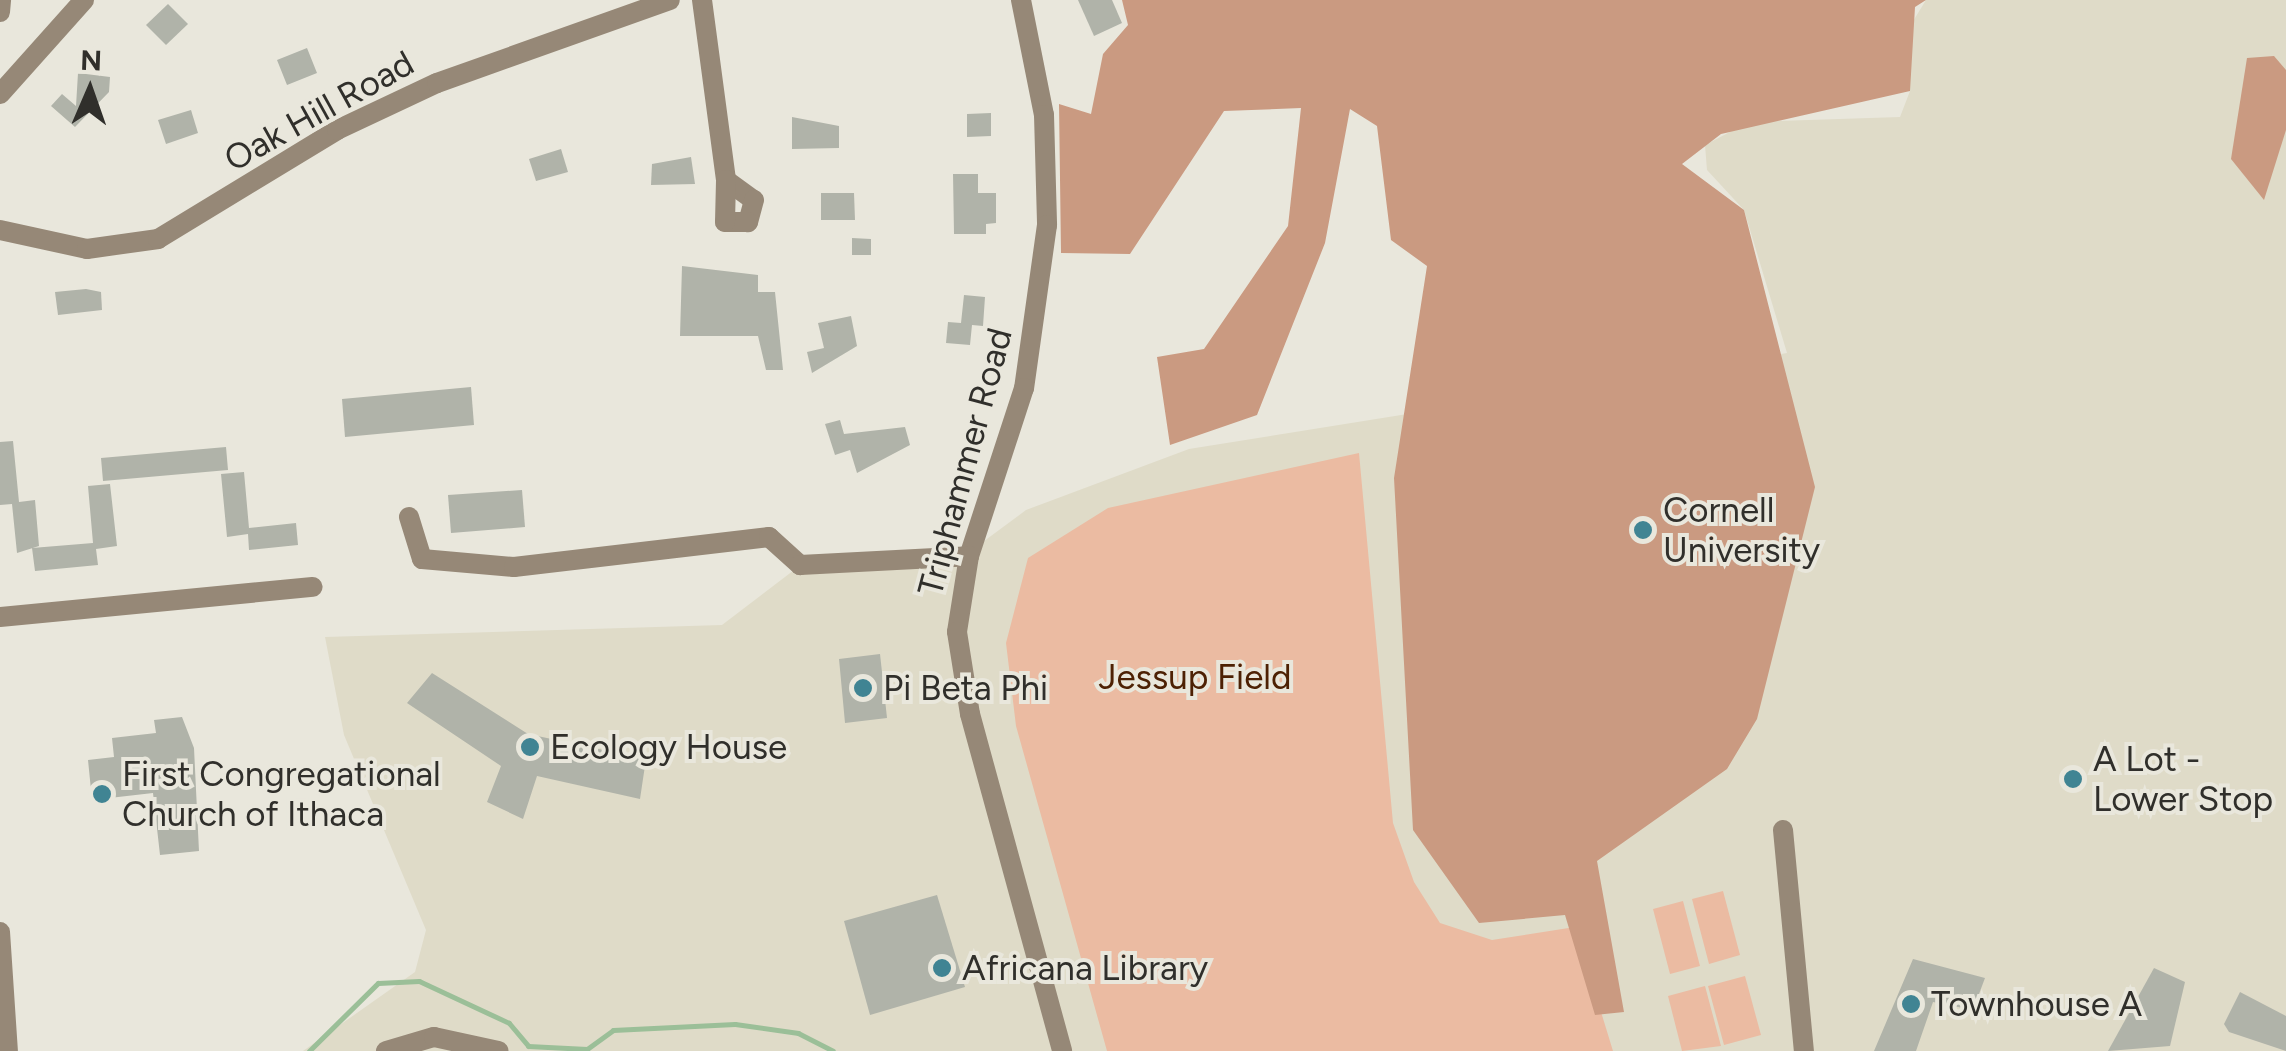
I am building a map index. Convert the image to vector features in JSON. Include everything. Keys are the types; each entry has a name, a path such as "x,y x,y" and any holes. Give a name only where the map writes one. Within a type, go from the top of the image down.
{"street":[{"path":"0,12 1,0"},
{"path":"0,94 84,0"},
{"name":"Oak Hill Road","path":"0,230 87,249 158,239 337,130 438,82 670,0"},
{"path":"702,0 726,180"},
{"name":"Triphammer Road","path":"1021,0 1044,115 1047,226 1024,388 969,556 958,615 962,682 1062,1051"},
{"path":"409,517 422,558 514,568 769,537 800,565 969,556"},
{"path":"0,617 313,587"},
{"path":"1783,830 1804,1051"},
{"path":"0,932 8,1051"},
{"path":"386,1051 434,1037 499,1051"}],"shaded area":[{"path":"1122,0 1926,0 1915,7 1910,91 1721,134 1682,164 1744,210 1815,487 1757,719 1727,769 1597,861 1624,1012 1595,1015 1565,915 1479,923 1413,830 1394,478 1427,266 1391,240 1377,126 1350,109 1325,243 1257,415 1170,445 1157,357 1204,349 1288,226 1301,108 1224,111 1130,254 1061,253 1059,104 1091,114 1103,54 1128,25"},
{"name":"Cornell University","path":"1926,0 2286,0 2286,1051 303,1051 415,972 426,930 344,735 325,637 722,625 802,564 972,550 1026,510 1189,449 1787,353 1744,210 1707,170 1705,145 1749,122 1900,117 1910,91 1907,31"},
{"path":"2274,56 2286,70 2286,130 2264,200 2231,159 2247,58"}],"green space":[{"name":"Jessup Field","path":"1359,453 1393,823 1414,882 1440,923 1492,940 1575,927 1613,1051 1107,1051 1016,726 1006,643 1028,558 1108,508"},
{"path":"1723,891 1740,955 1709,964 1692,899"},
{"path":"1683,901 1700,966 1670,974 1653,909"},
{"path":"1745,976 1761,1035 1724,1045 1708,986"},
{"path":"1705,986 1721,1046 1682,1051 1668,996"}],"building":[{"path":"1078,0 1112,0 1122,23 1094,36"},
{"path":"168,4 188,24 166,45 146,25"},
{"path":"307,48 317,73 287,85 277,60"},
{"path":"78,73 110,77 109,92 75,127 51,106 62,94 76,106"},
{"path":"191,110 198,133 166,144 158,120"},
{"path":"991,113 991,136 967,137 967,114"},
{"path":"792,117 839,126 839,148 792,149"},
{"path":"561,149 568,172 536,181 529,159"},
{"path":"691,157 695,184 651,185 652,164"},
{"path":"953,174 978,174 978,193 996,193 996,223 986,224 986,234 954,234"},
{"path":"821,193 854,193 855,220 821,220"},
{"path":"852,238 871,239 871,255 852,255"},
{"path":"682,266 758,275 758,292 775,292 783,370 766,370 758,336 680,336"},
{"path":"55,292 101,292 102,310 58,315"},
{"path":"964,295 985,297 983,326 972,325 970,345 946,343 948,322 961,323"},
{"path":"851,316 857,346 812,373 807,352 824,348 818,323"},
{"path":"471,387 474,425 345,437 342,399"},
{"path":"840,420 844,434 905,427 910,445 857,473 850,450 835,455 825,424"},
{"path":"13,441 19,502 35,500 39,546 17,553 12,504 0,505 0,442"},
{"path":"226,447 228,470 103,481 101,458"},
{"path":"244,472 249,528 296,523 298,545 249,550 248,534 227,537 221,474"},
{"path":"110,484 117,546 96,549 98,565 35,571 32,548 93,543 88,486"},
{"path":"522,490 525,527 451,533 448,495"},
{"name":"Pi Beta Phi","path":"880,654 887,718 845,723 839,659"},
{"name":"Ecology House","path":"432,673 528,734 646,759 640,799 537,776 523,819 487,802 501,766 407,703"},
{"path":"182,717 194,748 199,851 160,855 153,793 92,800 88,760 114,757 112,738 156,733 154,720"},
{"name":"Africana Library","path":"937,895 965,987 870,1015 844,921"},
{"name":"Townhouse A","path":"1913,959 1985,978 1973,1010 1933,1002 1916,1051 1874,1051"},
{"path":"2154,968 2185,982 2170,1046 2108,1051"},
{"path":"2240,992 2286,1016 2286,1051 2229,1032 2224,1024"}],"waterway":[{"path":"309,1051 378,983 419,981 509,1023 528,1046 587,1049 613,1030 735,1024 798,1033 833,1051"}],"place":[{"name":"Cornell University","path":"1643,530"},
{"name":"Pi Beta Phi","path":"863,688"},
{"name":"Ecology House","path":"530,747"},
{"name":"A Lot - Lower Stop","path":"2073,779"},
{"name":"First Congregational Church of Ithaca","path":"102,794"},
{"name":"Africana Library","path":"942,968"},
{"name":"Townhouse A","path":"1911,1004"}]}
